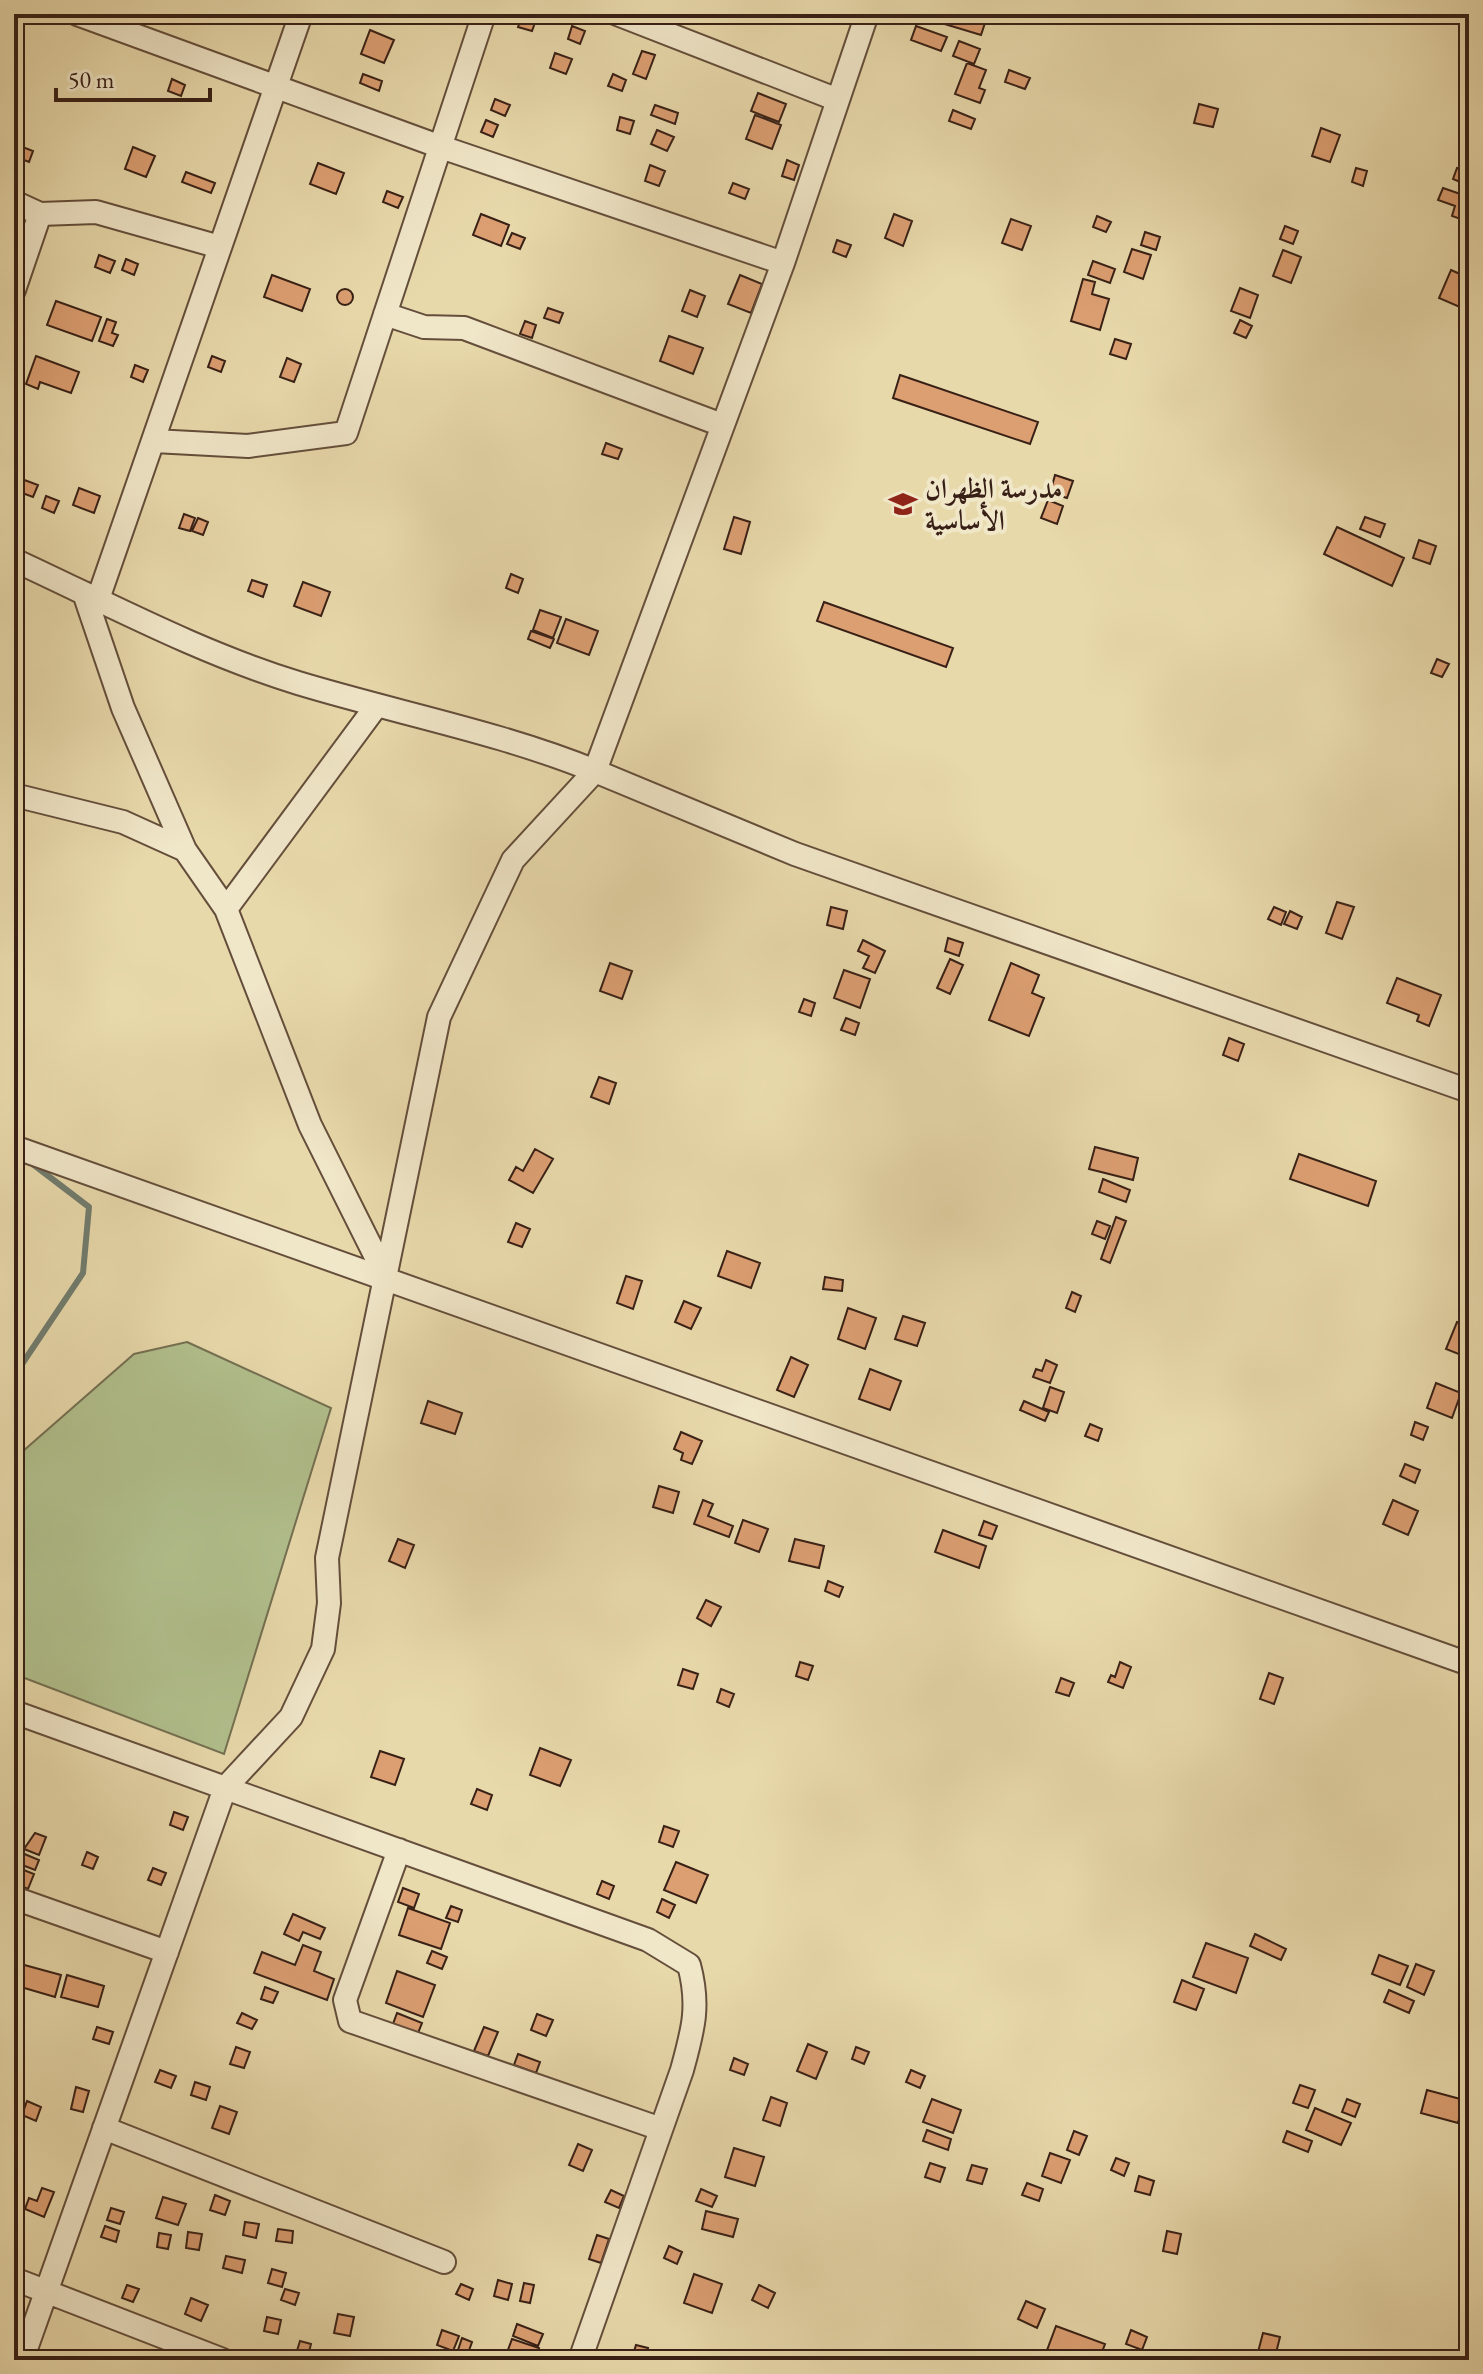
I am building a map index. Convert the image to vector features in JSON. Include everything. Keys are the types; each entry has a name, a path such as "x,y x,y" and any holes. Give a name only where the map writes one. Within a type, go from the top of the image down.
{"street":[{"path":"77,14 114,20 276,88 783,263"},
{"path":"301,14 154,441 91,596 123,708 185,850 226,909 310,1125 387,1279"},
{"path":"154,441 248,446 346,433 484,14"},
{"path":"617,14 838,100"},
{"path":"22,2360 225,1788 291,1717 323,1649 329,1603 327,1558 439,1017 513,860 595,771 783,263 867,14"},
{"path":"14,202 40,214 96,212 220,247"},
{"path":"14,290 40,214"},
{"path":"385,314 424,327 464,328 722,425"},
{"path":"14,560 243,664 377,705 532,746 795,854 1469,1091"},
{"path":"226,909 377,705"},
{"path":"14,795 123,822 185,850"},
{"path":"14,1147 1469,1664"},
{"path":"14,1712 648,1940 689,1965 697,1994 694,2024 661,2129 580,2360"},
{"path":"399,1850 345,2000 350,2021 661,2129"},
{"path":"14,1898 167,1952"},
{"path":"104,2128 444,2262"},
{"path":"14,2279 218,2359"}],"green space":[{"path":"187,1342 331,1408 224,1754 14,1674 14,1459 134,1354"}],"building":[{"path":"523,14 538,14 532,31 518,27"},
{"path":"940,14 988,14 981,35 938,22"},
{"path":"572,26 585,31 580,44 568,39"},
{"path":"916,26 947,37 941,51 911,40"},
{"path":"370,30 394,40 384,63 361,54"},
{"path":"959,41 980,49 974,64 953,56"},
{"path":"642,51 655,55 646,79 633,74"},
{"path":"555,53 572,59 566,74 550,68"},
{"path":"967,63 986,70 979,88 985,90 980,103 955,94"},
{"path":"1009,70 1030,78 1025,89 1005,82"},
{"path":"363,74 382,81 379,91 360,83"},
{"path":"613,74 626,80 622,91 608,86"},
{"path":"172,79 185,85 181,96 168,91"},
{"path":"758,93 786,104 779,122 751,111"},
{"path":"495,99 510,105 505,116 491,110"},
{"path":"1199,104 1218,109 1213,127 1194,123"},
{"path":"655,105 678,113 675,124 651,115"},
{"path":"953,110 975,119 971,129 949,121"},
{"path":"755,115 781,125 772,149 746,139"},
{"path":"620,117 634,121 630,134 617,130"},
{"path":"486,120 498,125 493,137 481,132"},
{"path":"1321,128 1340,135 1330,162 1312,156"},
{"path":"657,130 674,137 667,151 651,144"},
{"path":"20,146 33,151 29,162 16,157"},
{"path":"133,147 155,156 146,177 125,169"},
{"path":"787,160 799,165 794,180 782,176"},
{"path":"318,163 344,173 336,194 310,184"},
{"path":"650,165 665,171 659,186 645,181"},
{"path":"1356,168 1367,171 1363,186 1352,182"},
{"path":"1457,168 1469,173 1467,185 1453,179"},
{"path":"186,172 215,183 211,193 182,182"},
{"path":"733,183 749,189 745,199 729,193"},
{"path":"1443,188 1469,197 1466,221 1452,216 1455,206 1438,200"},
{"path":"387,191 403,197 398,208 383,202"},
{"path":"481,214 509,225 501,246 473,235"},
{"path":"894,214 912,221 903,246 885,238"},
{"path":"1097,216 1111,222 1106,232 1093,227"},
{"path":"1011,219 1031,226 1022,250 1002,243"},
{"path":"1285,226 1298,231 1293,244 1280,239"},
{"path":"1145,232 1160,237 1156,250 1141,245"},
{"path":"512,233 525,238 520,249 507,244"},
{"path":"837,240 851,245 846,257 833,252"},
{"path":"1132,249 1151,255 1143,279 1124,272"},
{"path":"1283,250 1301,257 1291,283 1273,276"},
{"path":"99,255 115,261 110,273 95,267"},
{"path":"126,259 138,264 134,275 122,270"},
{"path":"1093,261 1115,269 1110,283 1088,275"},
{"path":"1451,270 1469,278 1469,311 1439,298"},
{"path":"272,275 310,289 302,311 264,297"},
{"path":"740,275 762,284 751,313 728,304"},
{"path":"1083,279 1095,282 1092,294 1109,299 1100,330 1071,321"},
{"path":"1240,288 1258,295 1250,318 1231,311"},
{"path":"345,289 353,297 345,305 337,297"},
{"path":"690,290 705,296 697,317 682,311"},
{"path":"56,301 101,317 92,341 47,325"},
{"path":"548,308 563,313 559,323 544,318"},
{"path":"107,319 116,322 112,333 118,335 113,346 99,341"},
{"path":"1240,320 1252,326 1246,338 1234,333"},
{"path":"525,321 536,325 532,338 520,334"},
{"path":"669,336 703,348 693,374 660,361"},
{"path":"1115,339 1131,344 1126,359 1110,354"},
{"path":"36,356 79,372 71,393 40,382 38,389 26,384"},
{"path":"212,356 225,361 221,372 208,367"},
{"path":"287,358 301,364 294,382 280,377"},
{"path":"135,365 148,370 143,382 131,377"},
{"path":"900,375 1038,422 1030,444 893,398"},
{"path":"606,443 622,449 618,459 602,454"},
{"path":"1055,475 1073,481 1067,498 1050,493"},
{"path":"19,478 38,485 33,497 14,490"},
{"path":"79,488 100,496 94,513 73,505"},
{"path":"46,496 59,501 54,513 42,508"},
{"path":"1048,500 1063,506 1057,524 1041,518"},
{"path":"184,514 195,518 190,531 179,528"},
{"path":"734,517 750,522 741,554 724,549"},
{"path":"1365,517 1385,524 1380,537 1360,529"},
{"path":"198,518 208,522 203,535 192,531"},
{"path":"1337,527 1404,558 1392,586 1324,554"},
{"path":"1419,540 1436,546 1430,564 1413,558"},
{"path":"511,574 523,579 518,593 506,588"},
{"path":"252,580 267,585 263,597 248,591"},
{"path":"303,582 330,592 321,616 294,606"},
{"path":"824,602 953,648 946,667 817,621"},
{"path":"540,610 561,617 553,638 533,630"},
{"path":"566,619 598,631 589,655 557,643"},
{"path":"531,631 554,639 550,648 528,639"},
{"path":"1437,659 1449,664 1442,677 1431,673"},
{"path":"1337,902 1354,907 1342,939 1326,933"},
{"path":"831,907 847,911 843,929 827,925"},
{"path":"1274,907 1286,912 1281,925 1268,919"},
{"path":"1290,911 1302,917 1297,929 1284,924"},
{"path":"948,938 963,943 959,956 945,951"},
{"path":"863,940 885,951 875,973 863,968 869,956 858,951"},
{"path":"950,959 963,965 950,994 937,988"},
{"path":"610,963 632,971 622,999 600,991"},
{"path":"1011,963 1039,975 1032,993 1044,998 1029,1036 989,1020"},
{"path":"844,970 870,979 860,1008 834,998"},
{"path":"1397,978 1441,995 1429,1026 1417,1021 1419,1015 1387,1003"},
{"path":"804,999 815,1003 811,1016 799,1012"},
{"path":"846,1018 859,1023 855,1035 841,1030"},
{"path":"1229,1038 1244,1044 1238,1061 1223,1055"},
{"path":"599,1077 616,1083 609,1104 591,1097"},
{"path":"1095,1147 1138,1158 1133,1180 1089,1169"},
{"path":"535,1149 553,1159 533,1193 509,1180 516,1167 523,1171"},
{"path":"1299,1154 1376,1181 1368,1206 1290,1179"},
{"path":"1103,1179 1130,1190 1126,1202 1099,1192"},
{"path":"1116,1217 1126,1221 1110,1263 1101,1259"},
{"path":"1097,1221 1110,1226 1105,1239 1092,1234"},
{"path":"516,1223 530,1229 522,1247 508,1242"},
{"path":"727,1251 760,1263 751,1288 718,1276"},
{"path":"626,1276 642,1281 633,1309 617,1303"},
{"path":"825,1277 843,1280 842,1291 823,1289"},
{"path":"1072,1292 1081,1296 1075,1312 1066,1308"},
{"path":"684,1301 701,1308 691,1329 675,1322"},
{"path":"848,1308 876,1318 865,1349 838,1339"},
{"path":"903,1316 925,1323 917,1346 895,1339"},
{"path":"1457,1322 1469,1326 1461,1355 1446,1349"},
{"path":"791,1357 808,1365 794,1397 777,1390"},
{"path":"1046,1360 1057,1365 1050,1383 1033,1377 1036,1369 1042,1371"},
{"path":"870,1369 901,1381 890,1410 859,1399"},
{"path":"1436,1383 1461,1393 1452,1418 1427,1408"},
{"path":"1050,1387 1064,1392 1057,1413 1043,1408"},
{"path":"428,1401 462,1413 455,1434 421,1423"},
{"path":"1024,1401 1049,1412 1045,1421 1020,1410"},
{"path":"1415,1422 1428,1427 1423,1440 1411,1435"},
{"path":"1090,1424 1102,1429 1098,1441 1085,1436"},
{"path":"681,1432 702,1441 692,1464 681,1460 683,1453 674,1449"},
{"path":"1405,1464 1420,1470 1415,1483 1400,1476"},
{"path":"659,1486 679,1492 673,1513 653,1507"},
{"path":"703,1500 713,1504 708,1516 733,1526 729,1537 694,1524"},
{"path":"1393,1500 1418,1511 1408,1535 1383,1524"},
{"path":"743,1520 768,1529 759,1552 735,1543"},
{"path":"984,1521 997,1526 992,1539 979,1535"},
{"path":"943,1530 986,1546 979,1568 935,1552"},
{"path":"398,1539 414,1545 405,1568 389,1561"},
{"path":"795,1539 824,1546 819,1568 789,1561"},
{"path":"828,1581 843,1587 839,1597 825,1591"},
{"path":"706,1600 721,1607 711,1626 697,1618"},
{"path":"800,1662 813,1666 808,1680 796,1676"},
{"path":"1120,1662 1131,1667 1123,1688 1108,1682 1111,1675 1115,1677"},
{"path":"683,1669 698,1674 693,1689 678,1685"},
{"path":"1269,1673 1283,1678 1274,1704 1260,1699"},
{"path":"1061,1678 1074,1683 1069,1696 1056,1692"},
{"path":"721,1689 734,1694 729,1707 717,1702"},
{"path":"540,1748 571,1760 560,1786 530,1775"},
{"path":"380,1751 404,1759 395,1785 371,1777"},
{"path":"477,1789 492,1795 487,1810 471,1804"},
{"path":"174,1812 188,1817 183,1830 170,1825"},
{"path":"664,1826 679,1831 673,1847 659,1842"},
{"path":"35,1833 46,1837 39,1855 24,1849"},
{"path":"87,1852 98,1857 93,1869 82,1865"},
{"path":"22,1853 39,1860 35,1870 17,1863"},
{"path":"676,1862 708,1875 696,1903 664,1890"},
{"path":"16,1867 34,1874 28,1889 14,1883"},
{"path":"153,1868 166,1873 161,1885 148,1880"},
{"path":"602,1881 614,1886 609,1899 597,1894"},
{"path":"403,1888 419,1894 414,1908 398,1902"},
{"path":"662,1899 675,1905 669,1918 657,1912"},
{"path":"451,1906 462,1910 458,1922 446,1918"},
{"path":"408,1908 450,1923 441,1949 399,1935"},
{"path":"293,1914 325,1928 320,1939 303,1932 299,1941 284,1934"},
{"path":"1255,1934 1286,1949 1281,1960 1250,1946"},
{"path":"1206,1943 1248,1958 1236,1993 1193,1977"},
{"path":"303,1945 321,1952 314,1971 334,1979 327,2000 254,1973 262,1952 295,1965"},
{"path":"432,1951 447,1957 442,1969 427,1963"},
{"path":"1379,1955 1408,1966 1400,1985 1372,1974"},
{"path":"17,1963 61,1975 55,1997 14,1985"},
{"path":"1416,1964 1434,1971 1424,1995 1407,1987"},
{"path":"397,1971 435,1985 423,2017 386,2003"},
{"path":"67,1975 104,1986 98,2007 61,1997"},
{"path":"1182,1980 1204,1989 1196,2010 1174,2002"},
{"path":"265,1987 278,1992 273,2003 261,1999"},
{"path":"1389,1990 1414,2001 1409,2013 1384,2002"},
{"path":"242,2013 257,2020 252,2029 237,2023"},
{"path":"397,2013 422,2023 418,2033 393,2024"},
{"path":"537,2014 553,2020 546,2036 531,2030"},
{"path":"97,2027 113,2032 109,2044 93,2039"},
{"path":"484,2027 498,2032 488,2056 474,2051"},
{"path":"808,2044 827,2052 816,2079 797,2071"},
{"path":"236,2047 250,2052 244,2068 230,2064"},
{"path":"856,2047 869,2052 864,2064 852,2059"},
{"path":"518,2054 540,2062 536,2073 514,2065"},
{"path":"734,2058 748,2064 744,2075 730,2070"},
{"path":"160,2070 176,2076 171,2088 155,2082"},
{"path":"911,2070 925,2076 920,2088 906,2082"},
{"path":"195,2082 210,2087 206,2100 191,2095"},
{"path":"1300,2085 1315,2090 1308,2108 1293,2103"},
{"path":"76,2087 89,2091 83,2112 71,2109"},
{"path":"1427,2090 1464,2100 1458,2123 1421,2113"},
{"path":"771,2097 787,2103 780,2126 763,2120"},
{"path":"932,2099 961,2110 953,2133 923,2122"},
{"path":"1347,2099 1360,2104 1355,2117 1342,2112"},
{"path":"27,2101 41,2107 36,2121 22,2115"},
{"path":"220,2106 237,2112 229,2134 212,2128"},
{"path":"1315,2108 1351,2123 1341,2145 1306,2130"},
{"path":"927,2130 951,2139 948,2150 923,2141"},
{"path":"1074,2131 1087,2136 1079,2155 1067,2150"},
{"path":"1287,2131 1312,2141 1308,2152 1283,2142"},
{"path":"578,2144 592,2150 583,2171 569,2165"},
{"path":"734,2148 764,2157 755,2186 725,2177"},
{"path":"1050,2153 1070,2160 1061,2183 1042,2176"},
{"path":"1116,2158 1129,2163 1124,2176 1111,2170"},
{"path":"930,2163 945,2168 940,2182 925,2177"},
{"path":"972,2165 987,2169 982,2184 967,2180"},
{"path":"1139,2176 1154,2181 1150,2195 1135,2191"},
{"path":"1027,2183 1043,2189 1039,2201 1022,2195"},
{"path":"42,2188 54,2192 44,2217 25,2209 29,2198 37,2201"},
{"path":"701,2189 717,2196 712,2207 696,2201"},
{"path":"611,2190 624,2196 619,2208 605,2202"},
{"path":"215,2195 230,2201 225,2215 210,2210"},
{"path":"163,2197 186,2204 178,2225 156,2218"},
{"path":"111,2208 124,2212 120,2224 107,2220"},
{"path":"706,2211 738,2219 733,2237 702,2229"},
{"path":"245,2222 259,2224 256,2238 243,2235"},
{"path":"105,2226 119,2231 116,2242 101,2237"},
{"path":"278,2229 293,2231 292,2243 276,2241"},
{"path":"1167,2231 1181,2234 1177,2254 1163,2251"},
{"path":"188,2232 202,2234 199,2250 186,2248"},
{"path":"159,2233 171,2235 168,2249 157,2247"},
{"path":"597,2235 609,2239 601,2263 589,2259"},
{"path":"669,2246 682,2252 677,2264 664,2258"},
{"path":"226,2256 245,2260 242,2273 223,2268"},
{"path":"272,2269 286,2273 282,2287 268,2283"},
{"path":"694,2274 722,2284 712,2313 684,2303"},
{"path":"498,2280 512,2284 508,2300 494,2296"},
{"path":"524,2283 534,2285 530,2303 520,2301"},
{"path":"461,2284 473,2289 469,2300 456,2294"},
{"path":"127,2285 139,2289 133,2302 122,2298"},
{"path":"759,2285 775,2293 768,2308 752,2300"},
{"path":"285,2289 299,2293 295,2305 281,2300"},
{"path":"191,2298 208,2305 201,2321 185,2314"},
{"path":"1026,2301 1045,2309 1037,2328 1018,2319"},
{"path":"338,2314 354,2317 350,2336 334,2333"},
{"path":"267,2317 281,2320 278,2334 264,2331"},
{"path":"517,2324 543,2334 538,2346 513,2336"},
{"path":"1056,2326 1105,2344 1099,2360 1067,2360 1046,2353"},
{"path":"442,2330 459,2336 453,2351 437,2345"},
{"path":"1131,2330 1147,2337 1142,2350 1126,2344"},
{"path":"1263,2333 1280,2337 1275,2357 1258,2352"},
{"path":"462,2338 472,2342 467,2356 457,2353"},
{"path":"512,2339 539,2348 535,2359 508,2350"},
{"path":"300,2341 311,2344 307,2360 295,2357"},
{"path":"636,2345 648,2348 644,2360 632,2358"}],"waterway":[{"path":"14,1376 83,1273 89,1207 30,1162"}],"place":[{"name":"مدرسة الظهران الأساسية","path":"903,504"}]}
